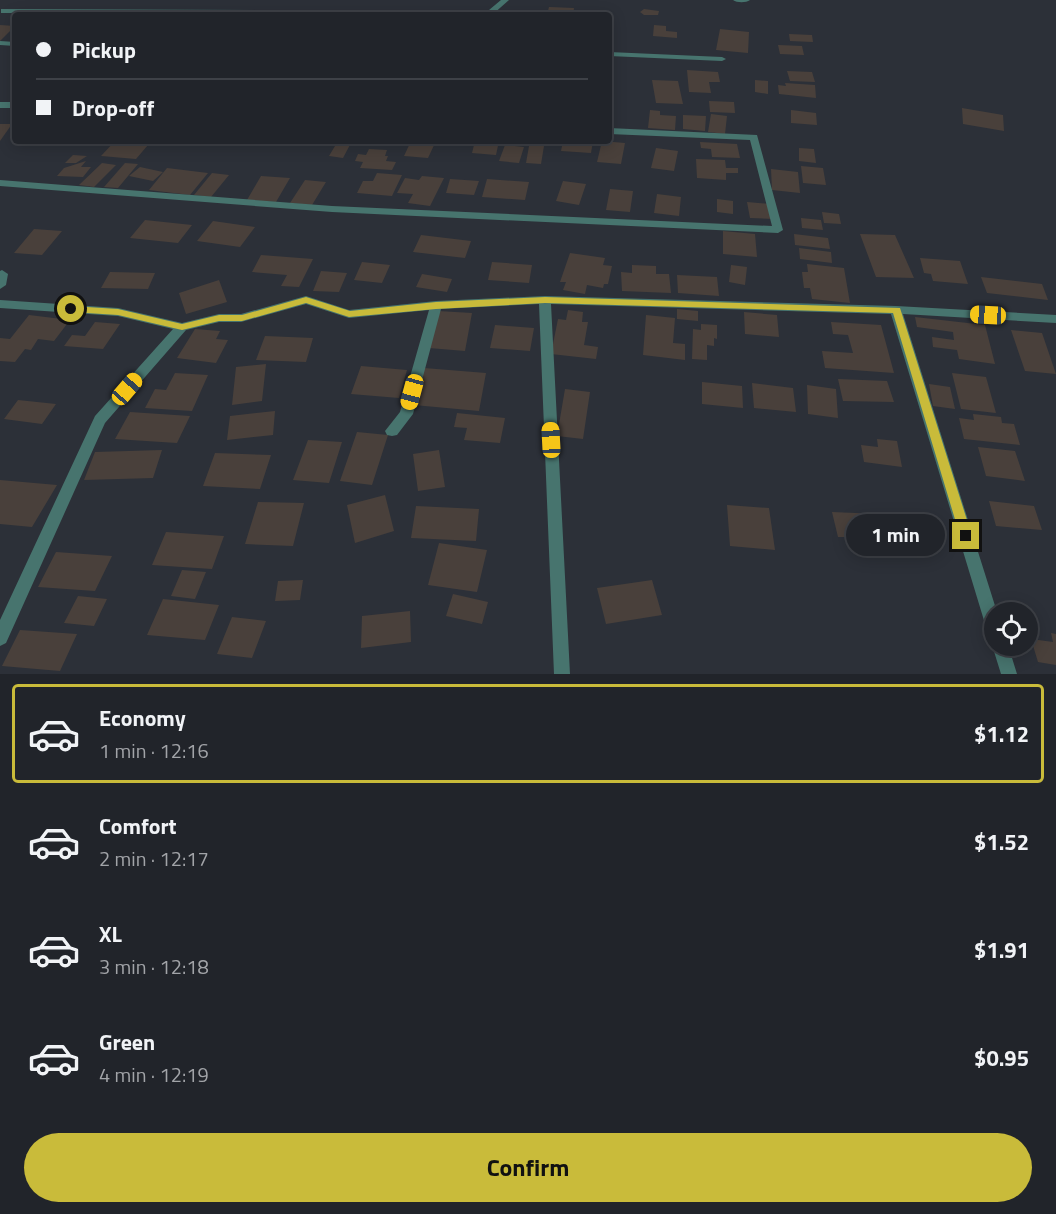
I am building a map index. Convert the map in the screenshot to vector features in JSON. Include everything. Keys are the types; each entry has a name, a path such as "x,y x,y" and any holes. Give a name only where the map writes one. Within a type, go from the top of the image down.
{"street":[{"path":"2,11 20,0"},
{"path":"491,12 505,0"},
{"path":"737,0 746,0"},
{"path":"2,11 274,12"},
{"path":"612,54 722,59"},
{"path":"0,183 332,209 778,230 754,137 612,131"},
{"path":"0,304 118,312 182,327 219,318 242,318 306,300 349,314 436,305 545,300 896,310 1056,319"},
{"path":"545,300 562,674"},
{"path":"392,430 406,414 436,305"},
{"path":"896,310 986,602"},
{"path":"0,638 100,420 182,327"},
{"path":"1003,656 1009,674"}],"building":[{"path":"549,7 574,8 573,12 548,12"},
{"path":"644,9 659,11 658,15 644,15 640,12"},
{"path":"0,25 12,26 12,29 0,41"},
{"path":"654,25 666,26 666,31 677,32 677,38 653,36"},
{"path":"720,29 749,32 748,53 716,50"},
{"path":"789,34 812,35 813,42 790,41"},
{"path":"778,45 802,46 804,55 780,54"},
{"path":"687,70 718,72 720,82 709,82 711,93 689,92"},
{"path":"787,71 812,72 815,82 790,81"},
{"path":"652,80 678,81 683,104 656,103"},
{"path":"755,80 768,81 768,94 755,92"},
{"path":"785,83 815,85 816,98 779,94 778,85 786,86"},
{"path":"709,101 734,102 735,113 710,112"},
{"path":"962,108 1003,115 1004,131 963,124"},
{"path":"650,110 660,111 660,115 676,116 675,130 648,128"},
{"path":"791,110 816,113 817,125 791,123"},
{"path":"711,114 727,116 725,134 708,132"},
{"path":"683,115 706,116 705,131 683,129"},
{"path":"0,124 12,124 0,141"},
{"path":"700,142 737,144 740,158 712,157 711,149 701,148"},
{"path":"625,143 621,164 597,162 601,144"},
{"path":"112,144 148,145 136,159 101,156"},
{"path":"336,144 350,144 343,158 329,156"},
{"path":"354,144 371,144 369,146"},
{"path":"410,144 435,144 428,158 404,156"},
{"path":"474,144 498,144 496,155 472,153"},
{"path":"562,144 592,144 591,153 561,151"},
{"path":"505,145 524,147 519,163 499,161"},
{"path":"529,146 544,146 541,164 526,163"},
{"path":"656,148 678,151 674,171 651,168"},
{"path":"799,148 814,149 816,163 799,161"},
{"path":"369,149 387,150 386,161 396,162 392,170 360,168 363,162 355,161 358,154 366,155"},
{"path":"73,155 87,156 76,163 65,163"},
{"path":"696,159 725,160 726,168 738,168 738,173 726,173 726,180 697,178"},
{"path":"86,161 81,167 91,167 83,177 57,176 64,168"},
{"path":"102,163 116,165 94,187 79,185"},
{"path":"125,163 138,164 118,188 104,187"},
{"path":"801,166 823,168 826,185 803,183"},
{"path":"140,167 163,172 153,181 129,176"},
{"path":"167,168 208,173 190,195 149,190"},
{"path":"771,169 798,172 800,193 772,190"},
{"path":"212,173 229,175 211,197 194,195"},
{"path":"377,173 402,175 392,196 357,193 363,181 373,181"},
{"path":"261,176 290,178 276,202 247,200"},
{"path":"422,176 444,178 430,206 408,203 413,194 397,193 405,178 419,180"},
{"path":"450,179 479,181 474,195 446,193"},
{"path":"487,179 529,182 525,200 482,197"},
{"path":"305,180 326,182 312,205 290,203"},
{"path":"563,181 586,184 579,205 556,201"},
{"path":"610,189 633,191 630,212 606,210"},
{"path":"657,194 681,197 679,216 654,213"},
{"path":"717,199 733,201 733,214 717,212"},
{"path":"747,202 771,204 774,219 750,218"},
{"path":"822,212 839,214 841,224 824,223"},
{"path":"801,218 821,220 823,230 802,228"},
{"path":"145,220 192,225 178,243 130,238"},
{"path":"213,221 255,227 240,247 197,241"},
{"path":"34,229 62,231 42,255 14,253"},
{"path":"723,231 755,234 757,257 723,254"},
{"path":"794,234 828,238 830,249 795,245"},
{"path":"860,234 895,235 914,278 876,277"},
{"path":"421,235 471,241 465,258 413,252"},
{"path":"799,248 831,252 832,263 800,259"},
{"path":"570,253 605,258 603,265 612,266 608,284 604,284 603,288 587,285 585,294 563,290 566,282 560,282"},
{"path":"261,255 313,259 299,287 281,286 287,275 252,272"},
{"path":"920,258 960,261 968,284 933,281 931,274 924,273"},
{"path":"362,262 390,265 382,283 354,280"},
{"path":"492,262 532,265 529,283 488,280"},
{"path":"807,264 844,268 850,303 812,299 810,288 804,288 802,272 808,272"},
{"path":"632,265 656,266 656,274 669,274 671,293 622,291 621,272 632,273"},
{"path":"731,265 747,267 745,285 729,282"},
{"path":"321,271 347,273 339,292 313,291"},
{"path":"110,272 155,273 148,289 101,288"},
{"path":"422,274 452,279 447,292 416,287"},
{"path":"677,275 717,277 719,296 678,293"},
{"path":"981,277 1042,284 1048,300 987,293"},
{"path":"219,280 227,302 186,314 179,293"},
{"path":"677,309 698,311 698,321 677,319"},
{"path":"568,310 583,312 582,322 588,322 584,345 598,347 596,359 551,354 558,319 566,320"},
{"path":"438,311 472,313 465,351 429,348"},
{"path":"744,312 777,315 779,337 745,334"},
{"path":"29,315 70,320 54,341 38,339 31,350 25,349 15,362 0,361 0,338 10,339"},
{"path":"646,315 675,318 673,343 685,344 685,360 643,355"},
{"path":"915,317 985,325 995,364 959,359 957,350 933,347 932,337 954,340 953,332 917,327"},
{"path":"95,322 120,324 103,349 64,346 72,335 85,336"},
{"path":"831,322 881,325 894,373 825,368 822,351 853,353 848,335 833,334"},
{"path":"701,324 717,325 717,339 714,338 714,346 707,345 707,360 692,359 693,329 701,330"},
{"path":"495,325 534,328 530,351 490,348"},
{"path":"195,329 220,331 216,339 228,340 216,363 177,358"},
{"path":"1011,330 1042,333 1056,374 1025,371"},
{"path":"265,336 313,338 306,362 256,360"},
{"path":"266,364 262,401 232,405 236,367"},
{"path":"361,366 407,370 399,398 351,394"},
{"path":"424,368 486,373 479,411 414,405"},
{"path":"175,373 208,375 192,411 145,408 155,389 166,390"},
{"path":"952,373 986,377 996,413 961,409"},
{"path":"838,379 887,381 894,402 843,401"},
{"path":"702,382 742,386 743,408 702,404"},
{"path":"752,383 793,388 796,412 754,408"},
{"path":"929,384 950,387 955,409 933,406"},
{"path":"807,385 836,389 838,418 808,414"},
{"path":"565,389 590,392 583,439 557,436"},
{"path":"18,400 56,404 42,424 4,419"},
{"path":"275,411 273,435 227,440 230,416"},
{"path":"130,412 190,416 177,443 115,439"},
{"path":"457,413 505,418 500,443 464,440 467,428 454,427"},
{"path":"973,414 1001,417 1002,423 1014,424 1020,445 964,439 959,418 974,420"},
{"path":"357,432 388,435 372,485 340,481"},
{"path":"877,439 897,441 902,467 864,462 861,445 878,447"},
{"path":"308,440 342,442 329,483 293,480"},
{"path":"978,447 1015,451 1025,481 986,476"},
{"path":"162,450 153,478 84,480 95,452"},
{"path":"439,450 445,487 418,491 413,454"},
{"path":"215,453 271,455 260,489 203,486"},
{"path":"0,480 57,485 32,527 0,524"},
{"path":"385,495 394,531 355,543 347,505"},
{"path":"989,501 1034,506 1042,530 996,526"},
{"path":"258,502 304,503 293,546 245,544"},
{"path":"727,505 769,508 775,550 730,546"},
{"path":"416,506 479,509 476,541 411,538"},
{"path":"832,512 902,515 914,554 854,551 850,537 838,537"},
{"path":"166,532 224,536 212,569 152,565"},
{"path":"439,543 487,550 477,592 428,585"},
{"path":"56,552 112,556 95,591 38,587"},
{"path":"182,570 206,572 195,599 171,596"},
{"path":"303,580 300,600 275,601 278,581"},
{"path":"652,580 662,615 606,624 597,588"},
{"path":"453,594 488,602 482,624 446,616"},
{"path":"78,596 107,599 94,626 64,623"},
{"path":"163,599 219,605 205,640 147,635"},
{"path":"410,611 411,642 361,648 362,616"},
{"path":"232,617 266,621 252,658 217,654"},
{"path":"20,630 77,634 60,671 2,666"},
{"path":"1051,633 1056,634 1056,665 1038,662 1036,656 1038,656 1038,640 1053,642"}],"route":[{"path":"71,309 118,312 182,327 219,318 242,318 306,300 349,314 436,305 545,300 896,310 966,536"}]}
